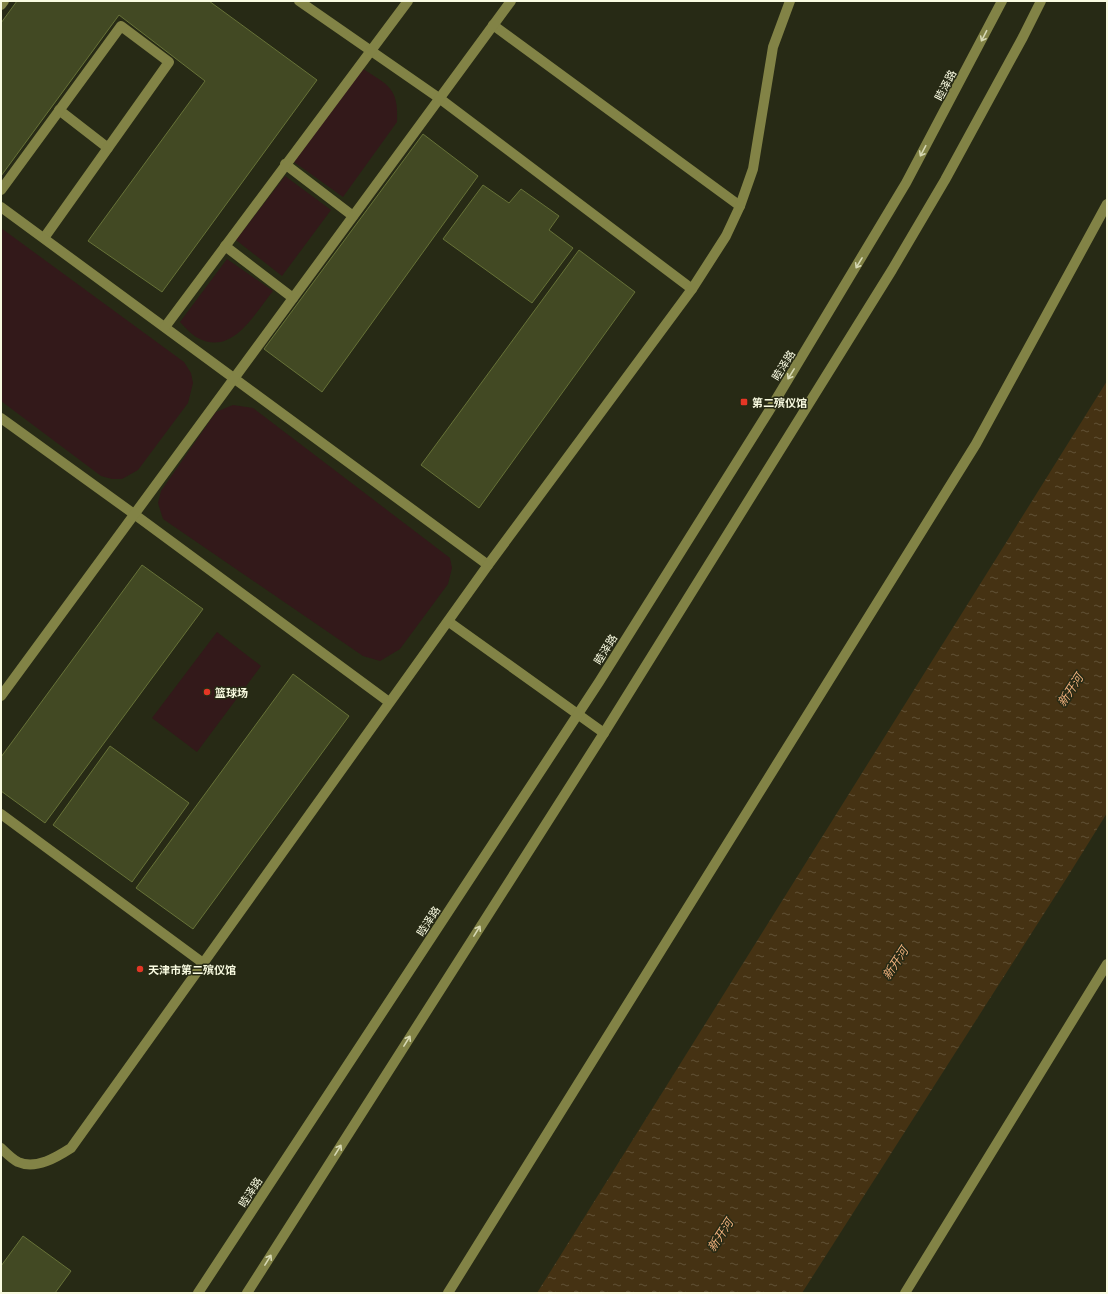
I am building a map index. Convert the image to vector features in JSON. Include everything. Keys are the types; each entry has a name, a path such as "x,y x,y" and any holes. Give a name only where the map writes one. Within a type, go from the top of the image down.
{"street":[{"path":"1,5 4,1"},
{"path":"299,1 370,52 439,98 692,289"},
{"path":"165,327 285,164 408,1"},
{"path":"1,696 511,1"},
{"path":"1,1148 19,1162 33,1164 53,1159 71,1148 488,565 692,289 726,236 740,206 753,169 773,46 790,1"},
{"name":"睦泽路","path":"198,1293 577,715 835,304 906,182 1002,1"},
{"path":"247,1293 604,732 892,270 1024,37 1041,1"},
{"path":"493,25 740,206"},
{"path":"1,190 121,26 169,62 44,238"},
{"path":"59,110 108,148"},
{"path":"285,164 353,216"},
{"path":"448,1293 976,444 1107,204"},
{"path":"1,207 488,565"},
{"path":"225,246 293,298"},
{"path":"1,418 389,702"},
{"path":"448,622 577,715 604,732"},
{"path":"1,814 203,962"},
{"path":"905,1293 1107,964"}],"shaded area":[{"path":"363,69 385,84 394,95 397,111 397,122 343,197 294,162"},
{"path":"285,176 331,210 282,276 236,240"},
{"path":"1,228 184,362 191,373 193,383 188,403 138,470 122,479 112,479 101,476 1,401"},
{"path":"227,259 273,291 250,321 231,338 221,342 209,342 196,337 180,322"},
{"path":"233,405 253,408 450,558 452,568 448,584 400,649 380,661 363,656 163,519 158,503 161,491 216,412"},
{"name":"篮球场","path":"217,632 261,666 197,752 152,718"}],"water":[{"name":"新开河","path":"1107,381 1107,813 1068,876 802,1293 537,1293"}],"building":[{"path":"17,1 209,1 317,80 162,292 88,241 205,81 119,15 1,176 1,23"},
{"path":"423,134 478,176 322,392 264,349"},
{"path":"483,185 509,203 521,189 559,216 549,230 573,248 532,303 443,239"},
{"path":"579,250 635,292 479,508 421,465"},
{"path":"142,565 203,609 45,823 1,791 1,757"},
{"path":"293,674 349,716 193,929 136,888"},
{"path":"110,746 189,803 132,882 53,825"},
{"path":"23,1236 71,1271 55,1293 1,1293 1,1266"}],"place":[{"name":"第二殡仪馆","path":"744,402"},
{"name":"篮球场","path":"207,692"},
{"name":"天津市第二殡仪馆","path":"140,969"}]}
